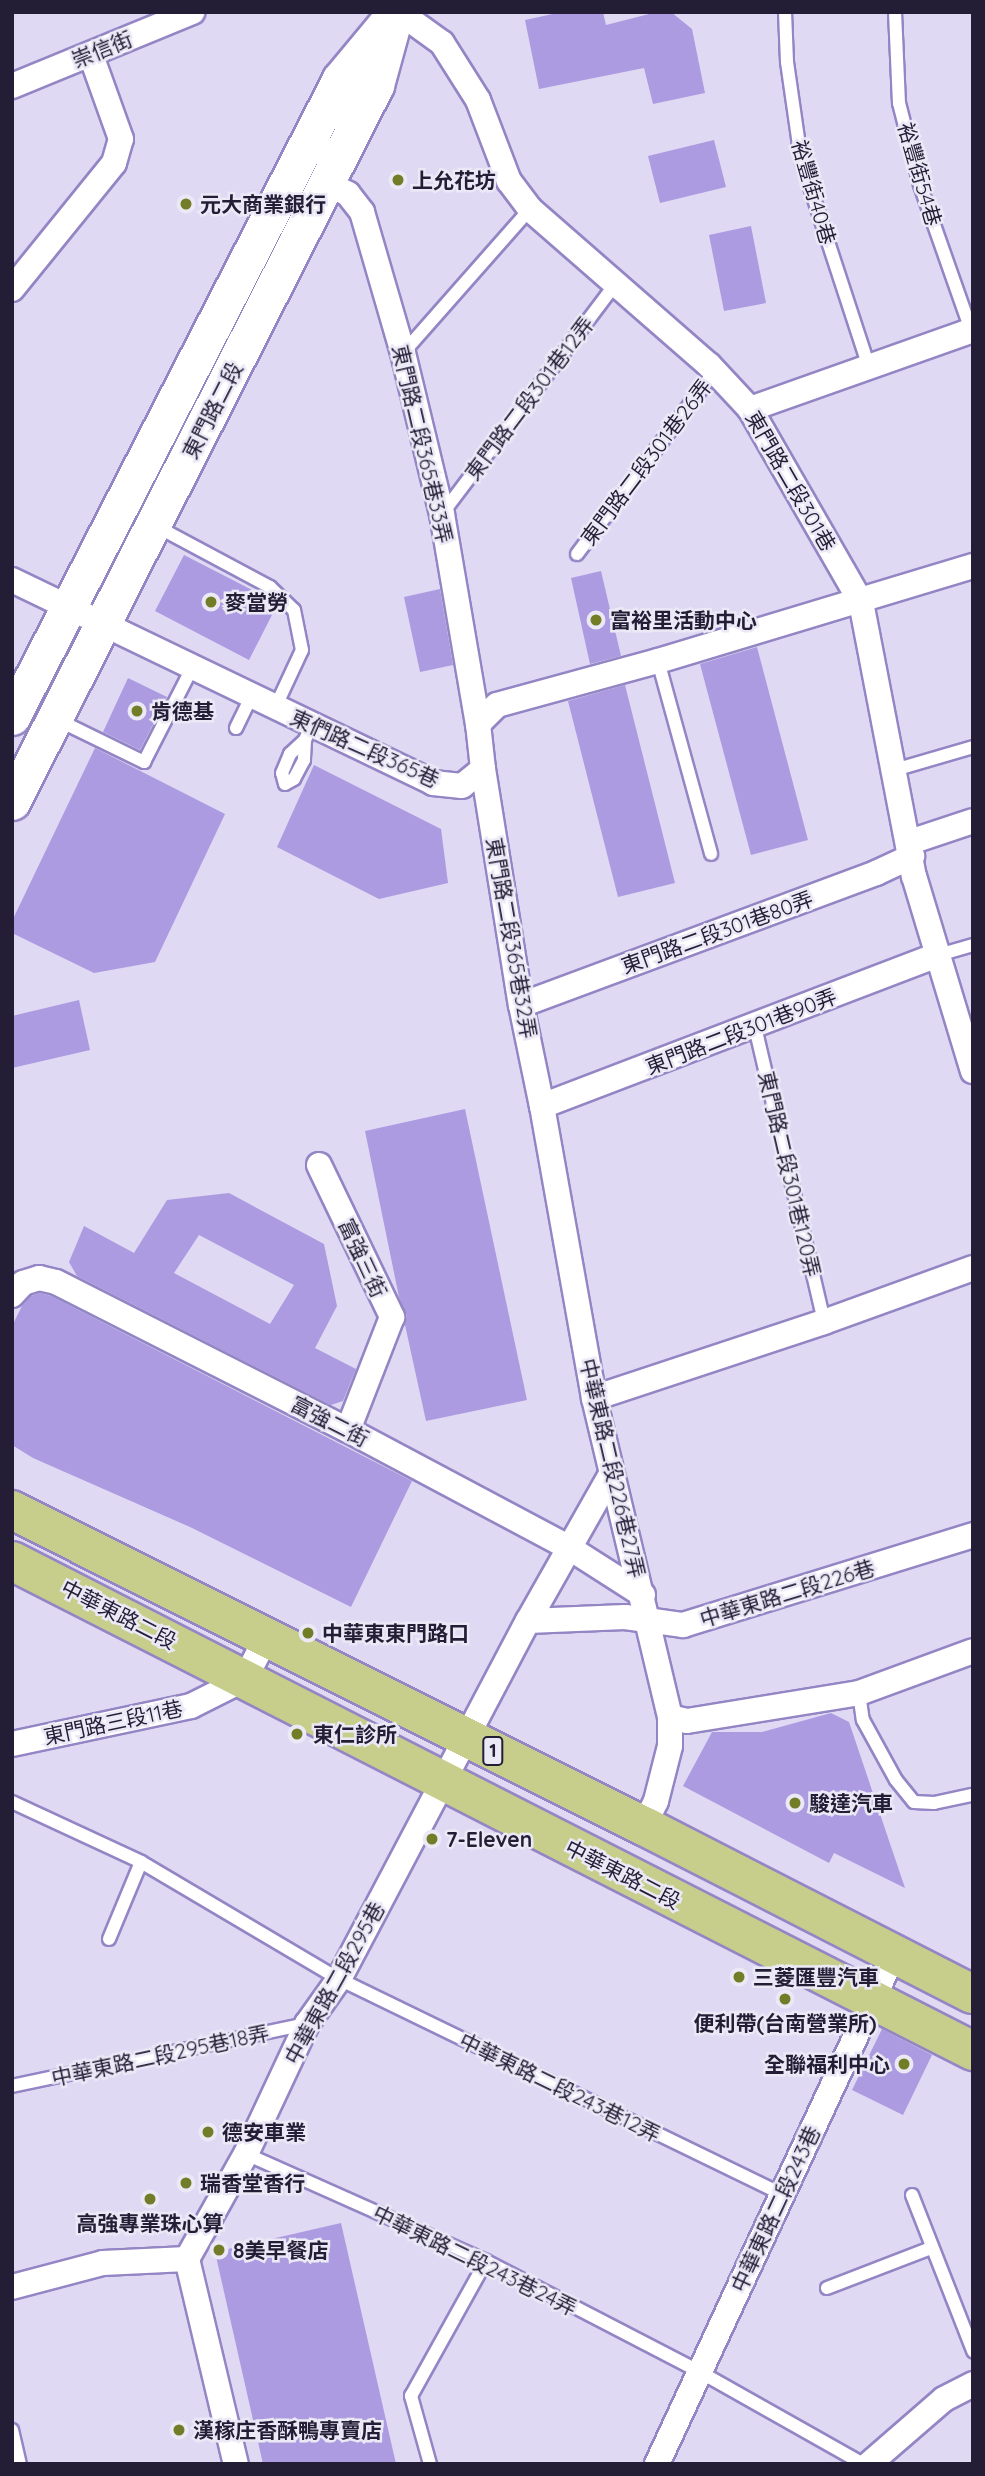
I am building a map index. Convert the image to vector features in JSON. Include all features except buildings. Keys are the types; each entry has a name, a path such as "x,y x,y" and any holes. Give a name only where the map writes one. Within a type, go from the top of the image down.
{"main road":[{"name":"東門路二段","path":"12,802 376,85 397,12"},
{"name":"東門路二段","path":"12,717 340,79 397,12"},
{"name":"1","path":"12,1510 973,1994"},
{"name":"中華東路二段","path":"12,1561 871,2001 973,2050"}],"street":[{"name":"崇信街","path":"12,86 192,12"},
{"name":"東門路二段301巷","path":"397,12 442,43 478,100 509,181 530,209 617,282 715,371 750,409 861,602 911,849 914,876 973,1071"},
{"path":"12,289 114,163 121,139 90,55"},
{"name":"東門路二段365巷33弄","path":"327,184 348,194 362,212 403,353 442,514 478,724"},
{"path":"750,409 972,330"},
{"path":"483,769 478,724 498,705 658,662 973,566"},
{"name":"東們路二段365巷","path":"12,580 275,708 308,733 433,783 462,786 483,769"},
{"name":"東門路二段365巷32弄","path":"483,769 521,1005 542,1106"},
{"name":"東門路二段301巷80弄","path":"521,1005 876,873 911,849 973,821"},
{"name":"東門路二段301巷90弄","path":"542,1106 938,955"},
{"name":"中華東路二段226巷27弄","path":"542,1106 594,1398 670,1717 670,1746 656,1801 644,1826"},
{"name":"富強三街","path":"319,1165 391,1317 348,1430"},
{"path":"594,1398 824,1322 973,1268"},
{"name":"富強二街","path":"12,1295 23,1283 39,1278 56,1282 348,1430 568,1547 643,1595"},
{"path":"441,1782 568,1547 611,1474"},
{"name":"中華東路二段226巷","path":"528,1621 625,1617 683,1625 973,1535"},
{"path":"245,1679 266,1638"},
{"path":"670,1717 687,1721 859,1693 973,1651"},
{"name":"東門路三段11巷","path":"12,1744 191,1706 245,1679"},
{"name":"中華東路二段295巷","path":"187,2259 246,2154 307,2024 339,1979 441,1782"},
{"name":"中華東路二段243巷","path":"657,2464 894,1954"},
{"path":"12,2287 103,2263 187,2259 236,2464"},
{"path":"869,2464 944,2399 973,2384"}],"lane":[{"name":"裕豐街40巷","path":"785,12 787,62 801,159 869,367"},
{"name":"裕豐街54巷","path":"895,12 900,103 920,185 972,330"},
{"path":"403,353 530,209"},
{"name":"東門路二段301巷12弄","path":"442,514 617,282"},
{"name":"東門路二段301巷26弄","path":"576,554 715,371"},
{"path":"154,525 270,587 294,610 302,650 275,708"},
{"path":"658,662 711,854"},
{"path":"54,718 144,762 192,668"},
{"path":"236,728 250,697"},
{"path":"894,770 973,747"},
{"path":"938,955 973,944"},
{"name":"東門路二段301巷120弄","path":"755,1027 824,1322"},
{"path":"859,1693 863,1720 896,1780 914,1801 934,1803 973,1795"},
{"path":"12,1801 141,1862 339,1979"},
{"path":"109,1939 141,1862"},
{"name":"中華東路二段243巷12弄","path":"339,1979 781,2194"},
{"name":"中華東路二段295巷18弄","path":"12,2086 307,2024"},
{"name":"中華東路二段243巷24弄","path":"246,2154 486,2261 700,2372 863,2464"},
{"path":"912,2195 973,2351"},
{"path":"827,2288 931,2248"},
{"path":"430,2464 411,2396 486,2261"},
{"path":"12,2430 20,2464"}],"place":[{"name":"上允花坊","path":"398,180"},
{"name":"元大商業銀行","path":"186,204"},
{"name":"麥當勞","path":"211,602"},
{"name":"富裕里活動中心","path":"596,620"},
{"name":"肯德基","path":"137,711"},
{"name":"中華東東門路口","path":"308,1633"},
{"name":"東仁診所","path":"297,1734"},
{"name":"駿達汽車","path":"795,1803"},
{"name":"7-Eleven","path":"432,1839"},
{"name":"三菱匯豐汽車","path":"739,1977"},
{"name":"便利帶(台南營業所)","path":"785,1999"},
{"name":"全聯福利中心","path":"904,2064"},
{"name":"德安車業","path":"208,2132"},
{"name":"瑞香堂香行","path":"186,2183"},
{"name":"高強專業珠心算","path":"150,2199"},
{"name":"8美早餐店","path":"219,2250"},
{"name":"漢稼庄香酥鴨專賣店","path":"179,2430"}]}
